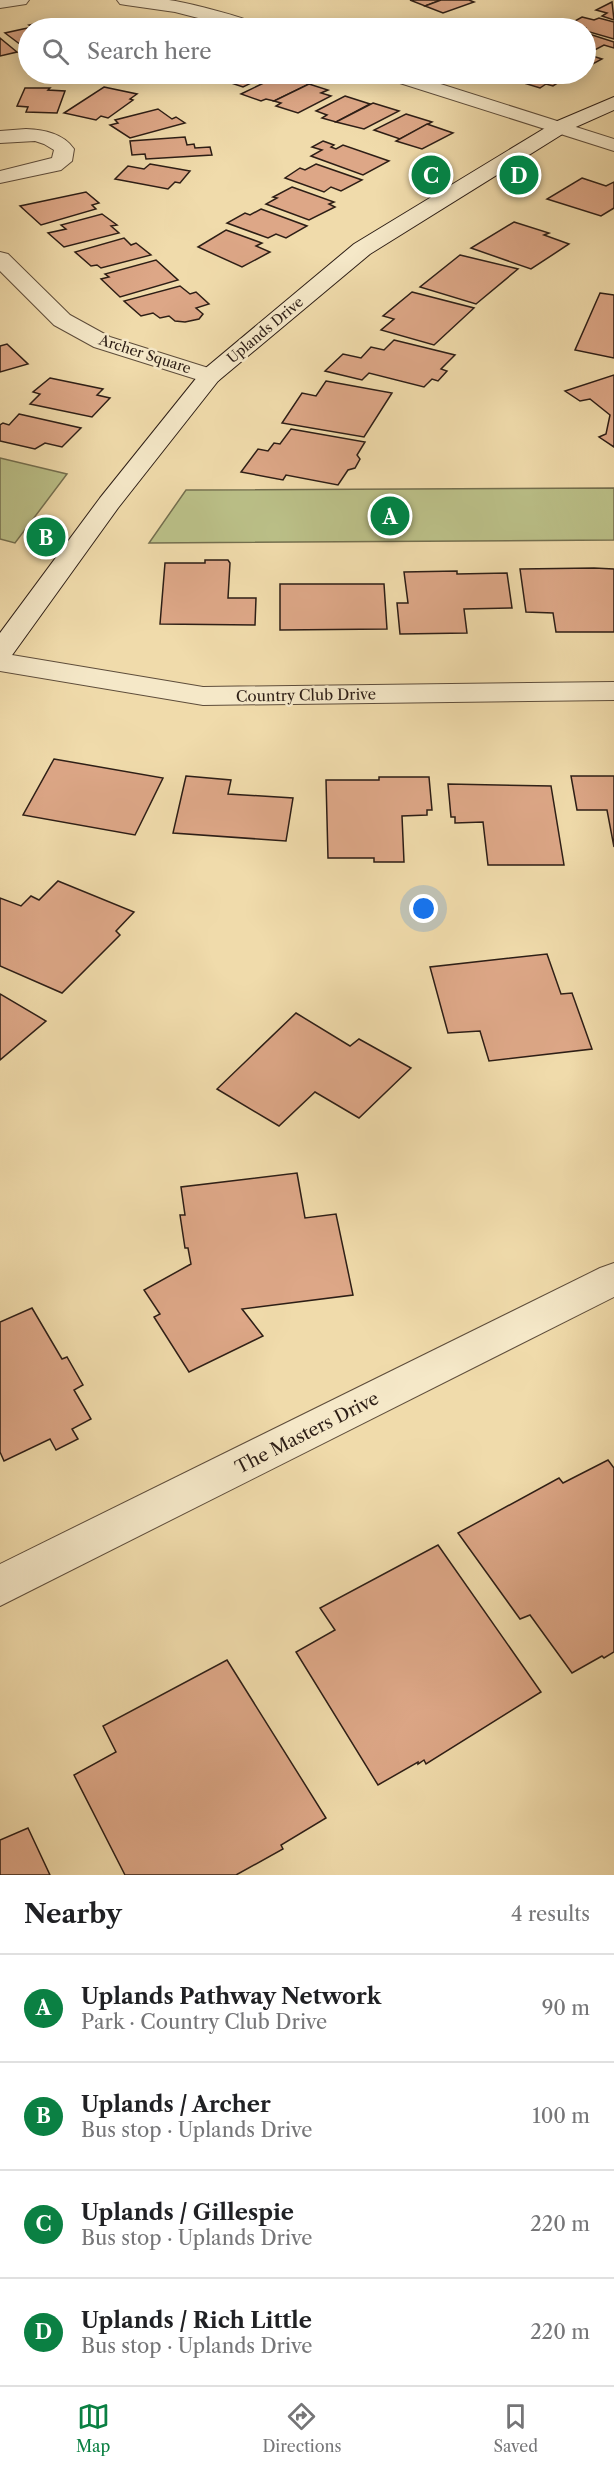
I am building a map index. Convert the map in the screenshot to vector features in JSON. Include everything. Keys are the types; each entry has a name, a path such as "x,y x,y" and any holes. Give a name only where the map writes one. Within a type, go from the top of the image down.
{"street":[{"path":"0,3 20,0"},
{"path":"126,0 151,2 219,18"},
{"path":"424,84 561,126 614,145"},
{"name":"Uplands Drive","path":"0,652 109,503 210,376 362,249 561,126 614,103"},
{"path":"0,137 22,135 48,138 58,141 64,149 62,161 54,166 0,177"},
{"name":"Archer Square","path":"0,259 62,320 102,342 210,376"},
{"name":"Country Club Drive","path":"0,662 203,696 614,691"},
{"name":"The Masters Drive","path":"0,1586 614,1279"}],"green space":[{"path":"0,458 67,474 15,543 0,539"},
{"path":"614,488 614,540 149,543 186,490"}],"building":[{"path":"410,0 441,0 425,6"},
{"path":"441,0 474,2 443,13 425,6"},
{"path":"612,2 614,20 602,16 607,13 596,10"},
{"path":"596,19 614,22 614,39 596,34"},
{"path":"18,30 18,43 5,33"},
{"path":"596,36 614,42 614,48 604,45 596,49"},
{"path":"0,38 17,52 0,56"},
{"path":"234,84 249,84 243,87"},
{"path":"262,84 309,84 274,101 266,99 261,101 241,94"},
{"path":"309,84 328,90 321,93 331,96 298,113 276,106 281,103 274,101"},
{"path":"527,84 546,84 540,88"},
{"path":"104,87 137,94 130,99 133,100 108,118 101,116 96,120 64,113"},
{"path":"25,88 50,88 48,90 65,91 57,113 26,112 28,107 17,106"},
{"path":"345,96 370,104 336,122 322,118 327,115 316,111"},
{"path":"373,103 399,111 364,129 336,122"},
{"path":"158,109 172,119 176,117 185,123 130,138 110,125 118,123 115,120"},
{"path":"406,114 432,122 400,139 374,130"},
{"path":"427,124 453,133 422,149 396,141"},
{"path":"185,137 187,145 194,144 195,148 210,147 212,155 146,159 145,154 132,155 130,141"},
{"path":"323,141 334,145 331,147 336,149 343,145 389,161 363,175 311,156 322,150 312,147"},
{"path":"150,164 190,171 180,183 175,182 168,189 115,179 128,166 144,169"},
{"path":"316,164 362,180 341,191 331,187 324,192 285,178 300,168 305,170"},
{"path":"582,178 606,186 614,182 614,208 601,216 547,199"},
{"path":"292,187 334,202 329,204 335,207 309,220 266,204 277,198 273,197"},
{"path":"86,192 99,203 92,205 96,209 41,225 20,206"},
{"path":"261,209 307,226 286,238 276,234 268,238 227,223 245,213 250,215"},
{"path":"102,214 117,225 111,226 119,233 64,247 48,233 66,229 61,225"},
{"path":"514,222 549,233 544,235 569,244 531,269 471,248"},
{"path":"226,230 262,243 256,246 270,252 242,267 198,247"},
{"path":"124,238 131,245 136,243 151,255 101,268 97,265 91,266 75,252"},
{"path":"460,255 518,269 476,304 420,287"},
{"path":"156,260 178,280 120,297 101,279 109,277 105,274"},
{"path":"180,286 190,294 196,292 209,304 196,308 203,314 199,319 185,322 175,321 169,316 160,318 153,313 141,316 124,301"},
{"path":"412,292 474,308 434,345 381,330 394,319 383,316"},
{"path":"600,293 614,295 614,358 575,350"},
{"path":"394,340 455,355 441,369 447,371 438,381 432,379 424,387 369,373 362,380 325,371 343,354 361,358 371,347 384,350"},
{"path":"7,344 28,364 0,372 0,346"},
{"path":"614,375 614,447 599,437 606,434 610,415 590,399 580,401 565,391"},
{"path":"50,378 103,389 97,395 110,398 92,417 30,404 40,394 33,392"},
{"path":"326,381 392,393 364,437 282,423 302,393 316,396"},
{"path":"19,414 81,428 62,447 45,443 35,449 0,441 0,425 3,423 9,425"},
{"path":"291,429 365,442 357,455 360,459 355,468 348,470 338,485 286,475 283,480 241,472 258,449 268,451 274,443 280,444"},
{"path":"205,560 228,560 230,563 228,598 256,598 255,625 160,624 165,563 205,563"},
{"path":"520,569 614,569 614,632 556,632 553,613 526,612"},
{"path":"457,571 457,574 507,573 512,608 464,609 467,633 400,634 397,603 408,603 404,572"},
{"path":"280,584 384,584 387,629 280,630"},
{"path":"54,759 163,778 135,835 23,815"},
{"path":"186,776 231,780 228,794 293,798 286,841 173,833"},
{"path":"571,776 614,776 614,847 607,810 577,810"},
{"path":"379,777 429,777 432,810 427,810 427,815 402,816 404,862 374,862 374,858 328,858 326,780 379,780"},
{"path":"448,784 551,786 564,865 488,865 483,822 455,823 455,817 451,817"},
{"path":"58,881 134,912 116,931 120,935 62,993 0,966 0,898 21,906 31,896 39,900"},
{"path":"547,954 561,994 572,993 592,1049 489,1061 480,1031 448,1033 430,967"},
{"path":"0,994 46,1021 0,1060"},
{"path":"296,1013 350,1046 359,1039 411,1068 359,1118 315,1092 279,1126 217,1089"},
{"path":"297,1173 305,1218 336,1214 353,1295 242,1309 263,1336 189,1372 154,1317 160,1314 144,1290 191,1264 188,1248 185,1248 180,1215 185,1215 181,1187"},
{"path":"32,1308 62,1359 67,1357 83,1385 74,1390 91,1419 72,1429 78,1439 56,1450 50,1439 4,1461 0,1452 0,1322"},
{"path":"608,1460 614,1468 614,1652 572,1673 530,1615 520,1619 458,1533 559,1478 563,1483"},
{"path":"438,1545 541,1692 426,1764 424,1760 418,1764 418,1762 378,1785 296,1652 335,1630 320,1608"},
{"path":"227,1660 326,1818 281,1845 283,1849 236,1875 125,1875 74,1775 116,1752 103,1726"},
{"path":"28,1828 50,1875 0,1875 0,1840"}],"place":[{"name":"Uplands / Gillespie","path":"431,175"},
{"name":"Uplands / Rich Little","path":"519,175"},
{"name":"Uplands Pathway Network","path":"390,516"},
{"name":"Uplands / Archer","path":"46,537"}]}
